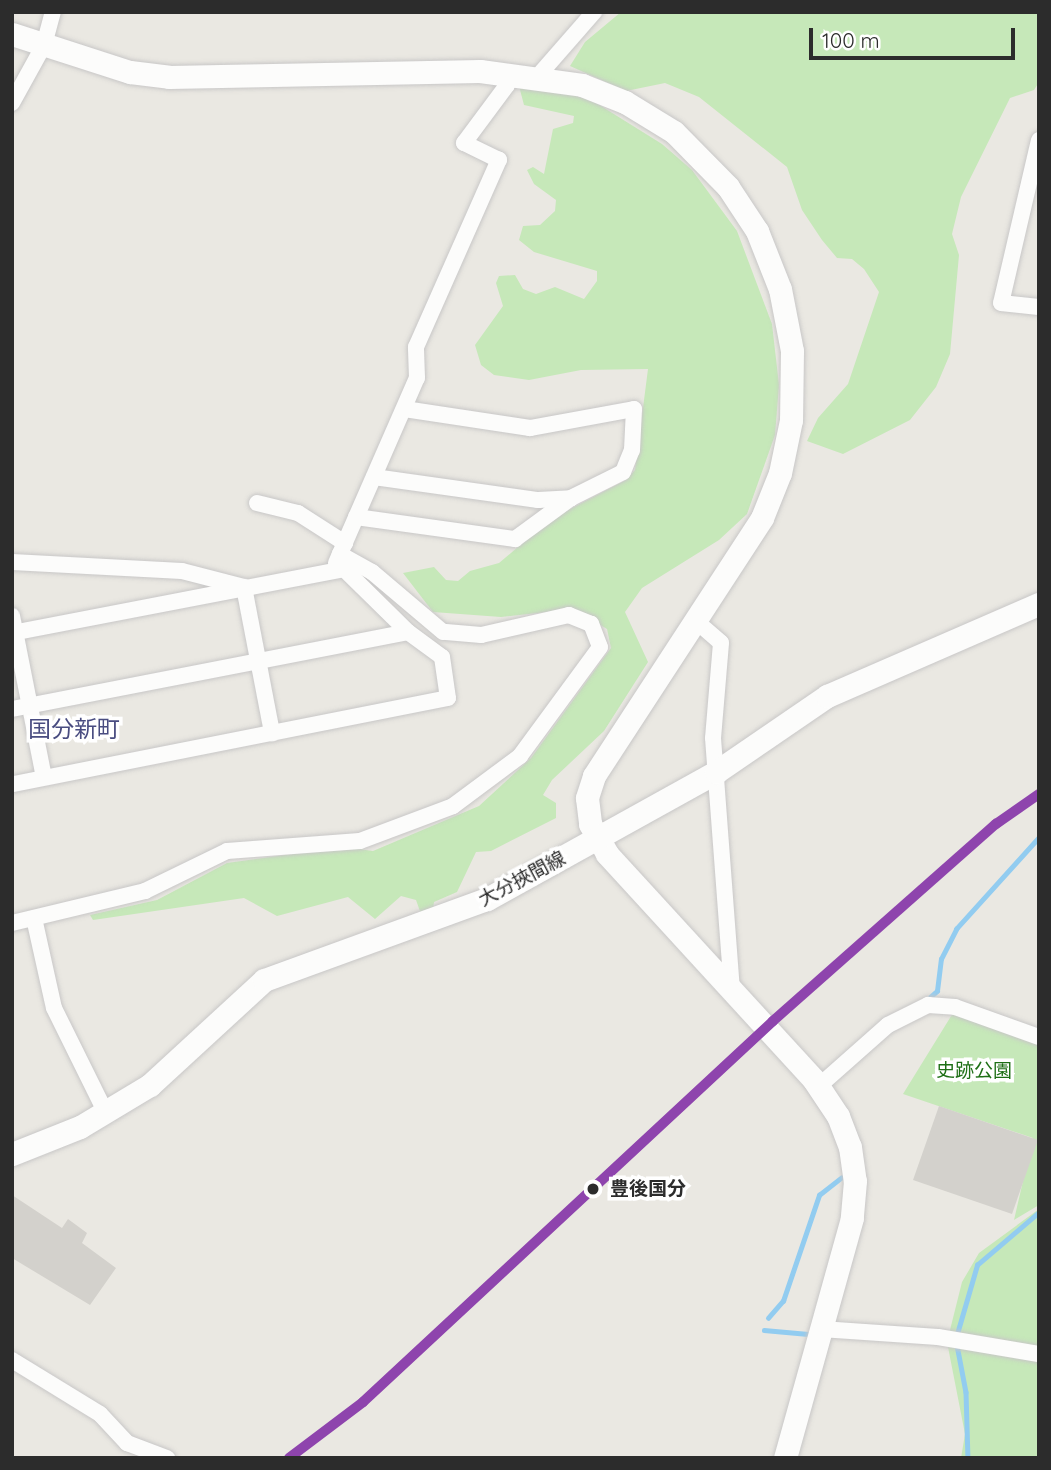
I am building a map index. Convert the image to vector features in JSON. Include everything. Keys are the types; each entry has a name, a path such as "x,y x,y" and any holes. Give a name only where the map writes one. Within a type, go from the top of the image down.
{"street":[{"path":"12,103 44,45 53,12"},
{"path":"539,75 594,12"},
{"path":"12,34 130,72 196,79 510,72 539,75 625,102 691,147 751,219 780,289 793,369 785,458 762,518 591,783 587,807 597,838 819,1086 844,1130 855,1181 850,1226 785,1458"},
{"path":"339,555 417,378 416,346 499,160 464,143 507,85 510,72"},
{"path":"1039,140 1001,303 1039,307"},
{"path":"1022,213 1039,216"},
{"path":"356,517 514,539 571,498 622,472 632,450 634,409 530,428 404,409"},
{"path":"374,477 538,499 571,498"},
{"path":"12,785 448,698 442,657 408,632 298,513 257,503"},
{"path":"12,923 159,886 227,851 360,841 453,806 520,755 600,647 591,624 569,615 481,635 443,632 372,572 339,555 244,587 13,627 44,777"},
{"path":"12,562 182,571 244,587"},
{"path":"244,587 272,733"},
{"name":"大分挾間線","path":"12,1154 106,1113 164,1074 264,980 465,909 716,772 845,686 1039,604"},
{"path":"696,621 720,640 716,772 732,990"},
{"path":"12,709 408,632"},
{"path":"34,918 54,1008 106,1113"},
{"path":"819,1086 888,1026 928,1005 955,1007 1039,1037"},
{"path":"821,1329 938,1337 1039,1354"},
{"path":"12,1360 100,1414 127,1443 167,1458"}],"green space":[{"path":"621,12 1039,12 1039,82 1034,90 1010,98 961,197 952,234 959,255 950,354 936,387 910,420 843,454 807,441 818,418 848,384 879,292 864,269 852,259 837,258 822,240 802,210 787,167 699,97 665,83 626,91 570,66 585,42"},
{"path":"519,86 552,88 593,101 662,144 692,170 737,231 772,324 779,385 775,435 747,514 719,540 642,588 625,612 648,662 604,731 552,780 543,795 556,803 556,818 491,851 476,852 457,892 434,902 433,910 421,914 416,900 401,896 375,919 348,897 277,916 244,898 93,920 90,915 157,900 227,863 343,847 373,851 479,806 531,758 611,648 607,629 574,609 501,617 433,612 403,573 434,567 446,580 458,581 470,571 499,563 551,519 626,480 635,470 648,369 581,370 529,380 494,375 481,365 475,345 503,306 496,283 499,276 515,275 523,289 536,294 555,287 584,299 597,281 597,271 534,252 519,240 523,226 540,225 555,211 556,200 534,184 527,170 533,167 544,174 553,129 573,123 574,116 524,105"},
{"name":"史跡公園","path":"953,1013 1039,1044 1039,1205 1014,1220 1033,1138 903,1094"},
{"path":"1039,1209 1039,1458 961,1458 965,1434 947,1342 962,1282 979,1253"}],"building":[{"path":"939,1106 1038,1140 1012,1214 913,1180"},
{"path":"12,1195 62,1228 68,1219 87,1233 82,1243 116,1268 90,1305 12,1258"}],"waterway":[{"path":"928,999 937,991 941,959 956,929 1039,837"},
{"path":"768,1318 783,1301 819,1195 841,1178"},
{"path":"957,1334 977,1265 1039,1212"},
{"path":"764,1330 808,1334"},
{"path":"957,1345 966,1392 968,1458"}],"transit line":[{"path":"289,1458 363,1402 773,1021 996,824 1039,794"}],"place":[{"name":"豊後国分","path":"593,1189"}],"district":[{"name":"国分新町","path":"74,729"}]}
